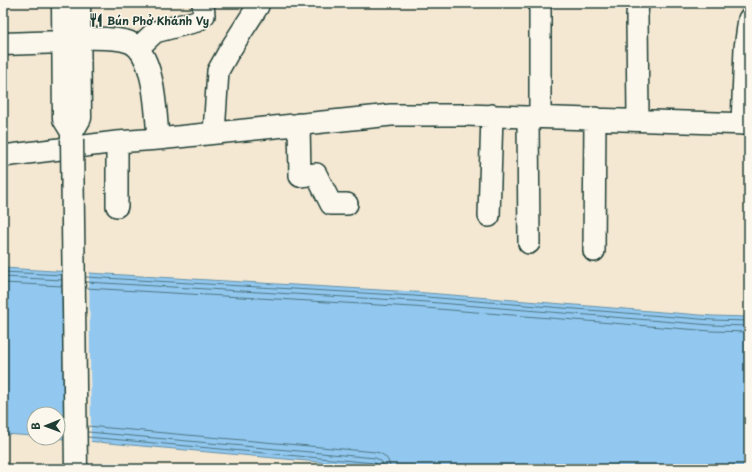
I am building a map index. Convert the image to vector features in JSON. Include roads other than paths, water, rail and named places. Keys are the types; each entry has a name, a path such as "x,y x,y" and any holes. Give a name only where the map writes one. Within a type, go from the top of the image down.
{"main road":[{"path":"64,3 71,40"},
{"path":"76,469 72,135 64,119 71,40 79,3"},
{"path":"3,44 71,40"}],"street":[{"path":"138,48 155,32 197,21 204,15 203,3"},
{"path":"529,243 540,3"},
{"path":"638,3 638,120"},
{"path":"214,133 218,71 258,6"},
{"path":"3,156 117,142 391,115 595,118 746,124 745,48 749,19"},
{"path":"71,40 117,40 129,42 138,48 151,76 158,139"},
{"path":"489,216 492,116"},
{"path":"594,251 595,118"},
{"path":"300,124 300,176 316,174 331,204 347,204"},
{"path":"117,142 117,206"}],"water":[{"path":"3,268 414,292 712,316 749,317 749,469 396,469 66,439 66,406 26,406 26,435 3,434"}],"place":[{"name":"Bún Phở Khánh Vy","path":"96,20"}]}
